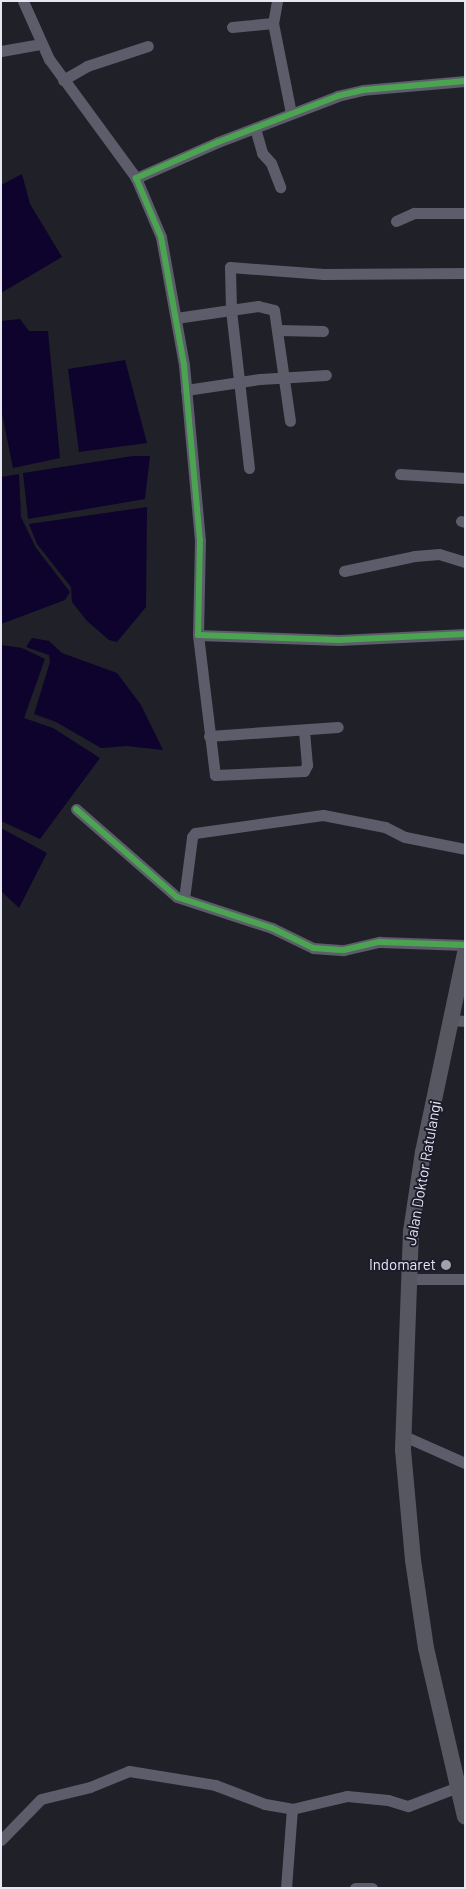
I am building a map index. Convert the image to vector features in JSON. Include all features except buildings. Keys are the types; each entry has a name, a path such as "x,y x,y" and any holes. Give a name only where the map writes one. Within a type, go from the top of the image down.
{"highway":[{"name":"Jalan Doktor Ratulangi","path":"465,953 458,1020 423,1152 411,1231 407,1279 404,1436 404,1461 426,1648 465,1817"}],"street":[{"path":"23,1 41,44 63,80 136,178 159,230 176,318 186,390 200,540 198,635 209,736 216,776 266,774 306,769 304,730"},
{"path":"277,1 274,22 291,113"},
{"path":"232,27 274,22"},
{"path":"1,51 41,44"},
{"path":"63,80 87,66 148,46"},
{"path":"136,178 291,113 363,90 465,82"},
{"path":"255,128 262,153 271,164 280,186"},
{"path":"396,221 414,213 465,212"},
{"path":"249,468 228,272 233,266 324,274 465,274"},
{"path":"176,318 231,309 271,308 278,330 290,421"},
{"path":"278,330 324,331"},
{"path":"186,390 284,376 326,375"},
{"path":"400,474 465,478"},
{"path":"344,571 415,556 439,554 465,562"},
{"path":"198,635 338,640 465,634"},
{"path":"209,736 338,727"},
{"path":"76,809 177,897 272,928 324,950 380,942 465,945"},
{"path":"184,900 192,837 195,833 323,815 385,827 405,837 465,849"},
{"path":"407,1279 465,1279"},
{"path":"404,1436 465,1463"},
{"path":"1,1840 41,1799 90,1787 128,1771 215,1785 266,1804 292,1809 347,1796 388,1800 408,1806 458,1788"},
{"path":"286,1888 292,1809"},
{"path":"355,1888 372,1888"}],"shaded area":[{"path":"22,174 30,204 62,257 1,293 1,185"},
{"path":"20,319 29,331 48,331 60,458 13,468 1,409 1,321"},
{"path":"125,360 147,443 79,452 68,369"},
{"path":"133,456 150,456 145,499 28,519 23,473"},
{"path":"19,474 21,517 36,548 70,592 65,600 1,624 1,477"},
{"path":"147,507 146,607 117,642 109,640 87,621 72,602 71,587 37,544 29,524"},
{"path":"32,638 49,641 62,653 117,673 141,705 163,750 127,746 101,748 56,722 34,714 50,662 49,655 26,647"},
{"path":"1,645 22,648 45,659 24,718 53,728 100,758 40,839 1,821"},
{"path":"1,828 47,853 19,908 1,891"}],"cycle path":[{"path":"465,81 363,90 338,96 218,142 136,178 161,237 184,365 200,540 198,635 339,640 465,634"},
{"path":"76,809 177,897 272,928 313,948 344,950 380,942 465,945"}],"place":[{"name":"Indomaret","path":"446,1265"}]}
